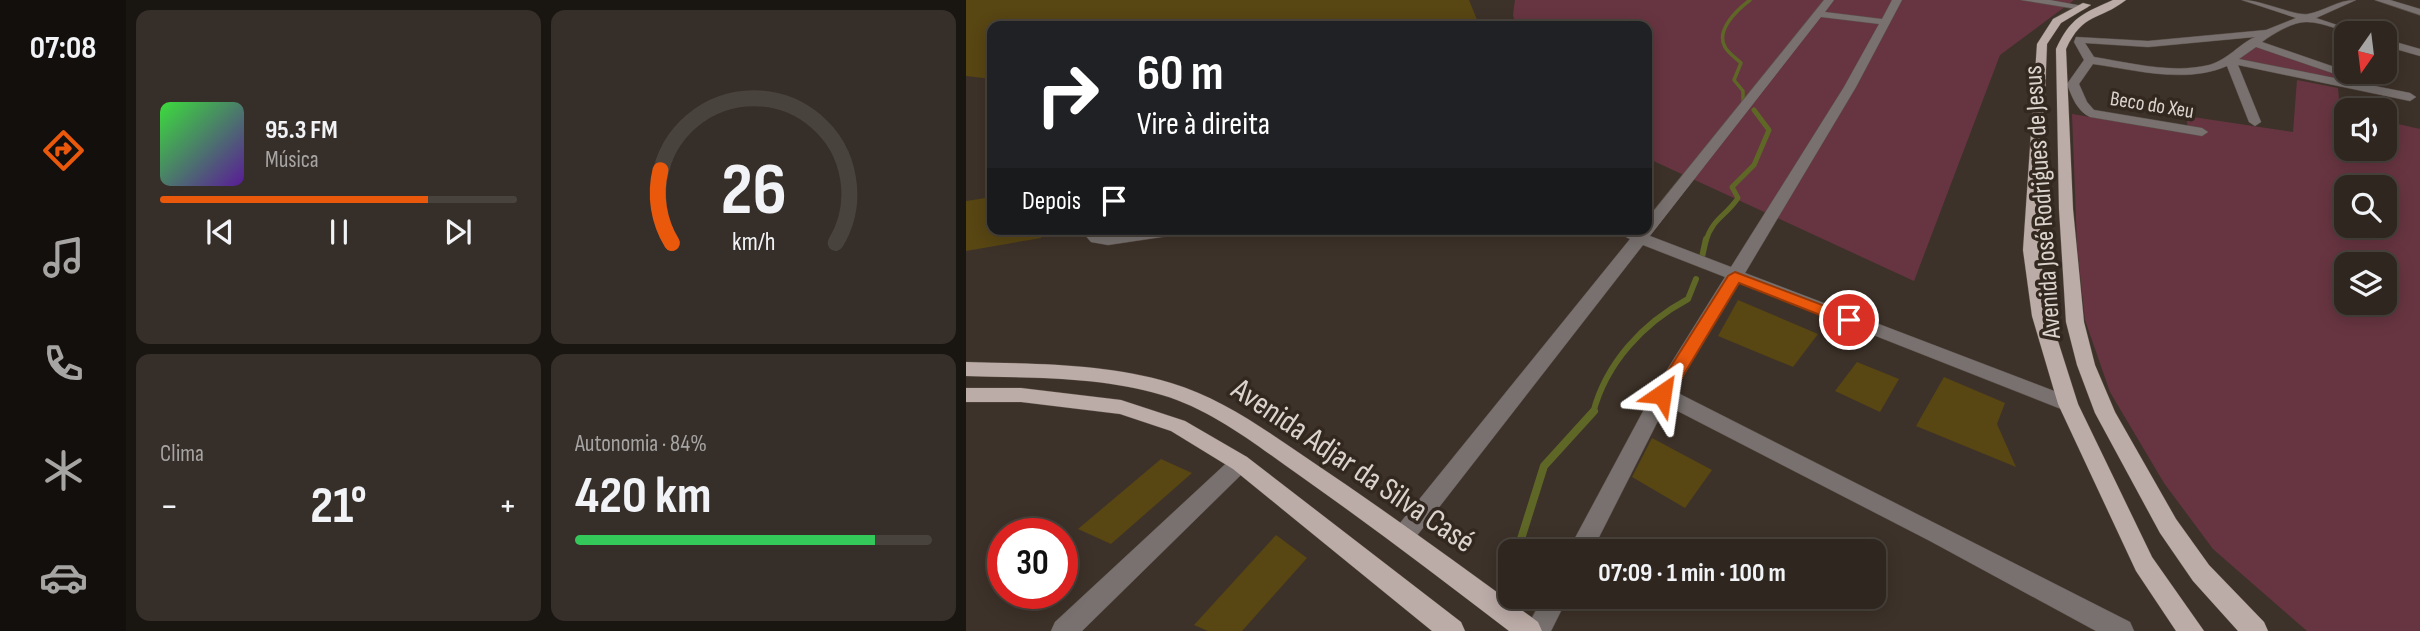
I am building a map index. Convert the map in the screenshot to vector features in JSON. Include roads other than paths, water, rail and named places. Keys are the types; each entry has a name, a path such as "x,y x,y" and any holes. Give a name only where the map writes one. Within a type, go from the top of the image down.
{"main road":[{"name":"Avenida José Rodrigues de Jesus","path":"2120,0 2085,17 2070,29 2061,49 2067,84 2066,209 2075,323 2086,365 2105,413 2168,526 2201,573 2255,631"},
{"name":"Avenida José Rodrigues de Jesus","path":"2089,3 2057,21 2042,44 2031,250 2041,316 2068,404 2144,564 2191,631"},
{"name":"Avenida Adjar da Silva Casé","path":"966,369 1086,377 1168,390 1228,415 1404,535 1529,631"},
{"path":"966,395 1021,395 1121,407 1148,414 1187,431 1240,463 1436,626"}],"street":[{"path":"1652,225 1829,0"},
{"path":"1586,539 1662,394 1850,87 1897,0"},
{"path":"2026,0 2089,3"},
{"path":"2246,0 2334,26"},
{"path":"2268,33 2148,44 2080,39 2079,43 2090,60 2172,72 2212,68 2230,60 2268,33 2351,0"},
{"path":"2380,0 2420,12"},
{"path":"1818,14 1883,22"},
{"path":"2252,42 2415,98"},
{"path":"2398,46 2420,53"},
{"path":"2067,84 2090,60"},
{"path":"2230,60 2415,98"},
{"path":"2230,60 2255,122"},
{"name":"Beco do Xeu","path":"2067,84 2081,103 2096,116 2202,132"},
{"path":"1093,235 1097,239 1108,240 1142,235"},
{"path":"1631,235 2068,404"},
{"path":"1404,535 1644,235"},
{"path":"1662,394 1938,534 2121,631"},
{"path":"1064,631 1240,463"},
{"path":"1538,631 1550,609"}],"waterway":[{"path":"1743,104 1743,91 1734,80 1741,63 1726,49 1723,34 1729,20 1750,0"},
{"path":"1706,241 1716,222 1738,198 1732,187 1754,165 1769,130 1754,110"},
{"path":"1702,257 1706,239"},
{"path":"1593,412 1607,377 1628,346 1656,320 1688,299 1696,279"},
{"path":"1521,539 1544,466 1593,412"}]}
